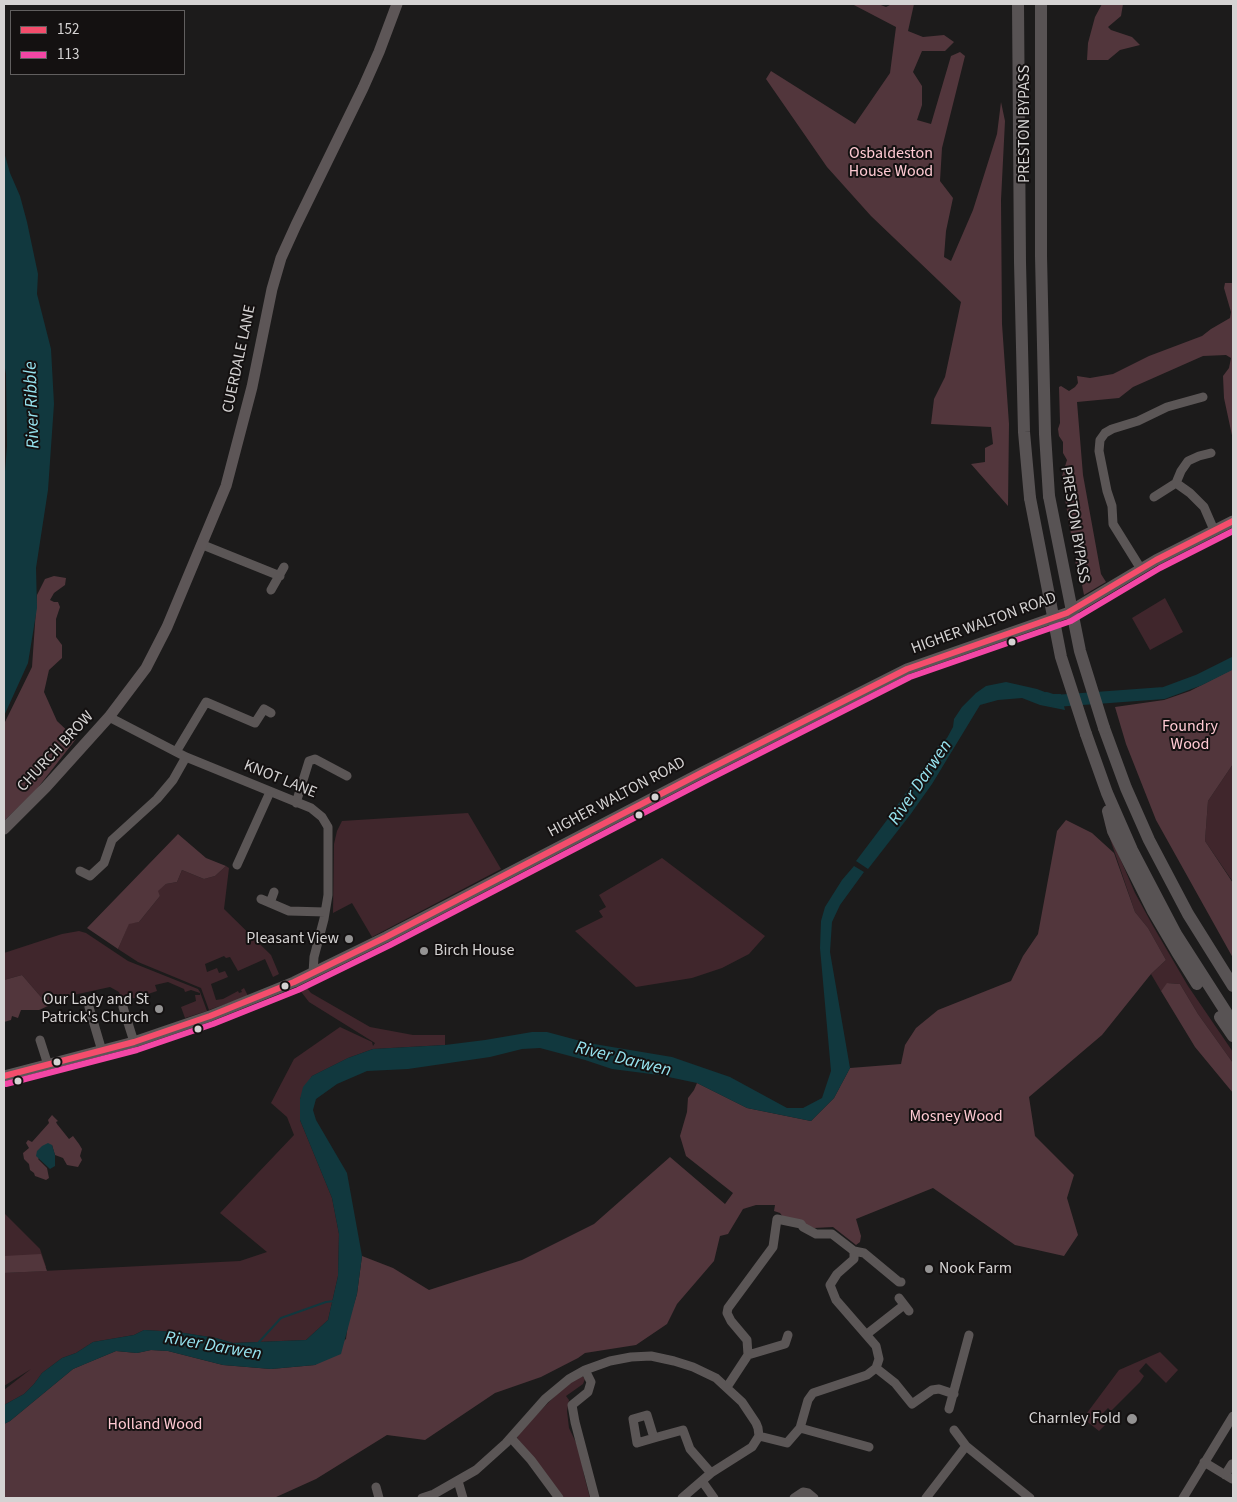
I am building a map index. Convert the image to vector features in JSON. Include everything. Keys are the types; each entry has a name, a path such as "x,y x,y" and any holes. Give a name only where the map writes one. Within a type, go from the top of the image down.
{"highway":[{"name":"PRESTON BYPASS","path":"1018,4 1023,412 1030,498 1061,657 1096,763"},
{"name":"PRESTON BYPASS","path":"1041,4 1041,256 1045,434 1049,496 1080,651 1104,728 1126,788 1149,840 1188,914 1233,986"},
{"path":"1096,763 1132,850 1176,934 1233,1023"},
{"path":"1096,763 1113,831 1153,911 1176,952 1233,1036"}],"main road":[{"name":"CUERDALE LANE","path":"110,717 146,668 167,627 203,545 226,486 252,388 272,289 281,258 363,88 383,43 397,4"},
{"name":"HIGHER WALTON ROAD","path":"4,1076 134,1042 252,1000 313,973 907,669 1067,613 1141,569 1233,521"},
{"name":"CHURCH BROW","path":"4,828 46,787 110,717"}],"street":[{"path":"1141,569 1113,524 1112,506 1099,451 1100,440 1105,433 1112,429 1167,407 1204,397"},
{"path":"1154,497 1176,483 1188,461 1198,456 1212,453"},
{"path":"1176,483 1190,493 1204,507 1214,530"},
{"path":"203,545 280,576"},
{"path":"271,590 284,567"},
{"path":"176,752 206,702 210,702 255,723 264,709 271,713"},
{"name":"KNOT LANE","path":"110,717 186,758 319,813 328,827 328,895 314,957 313,973"},
{"path":"80,871 90,876 104,863 112,840 158,799 173,780 186,758"},
{"path":"296,802 309,761 316,759 346,776"},
{"path":"237,864 270,792"},
{"path":"270,904 274,892"},
{"path":"260,899 289,911 325,912"},
{"path":"123,1006 134,1042"},
{"path":"89,1007 102,1051"},
{"path":"40,1040 48,1065"},
{"path":"726,1387 748,1355 747,1340 731,1321 727,1314 728,1308 773,1247 777,1219 801,1224 816,1234 832,1234 854,1251 864,1253 901,1282"},
{"path":"759,1436 780,1443 787,1443 800,1428 808,1400 813,1393 867,1375 876,1368 879,1354 876,1346 836,1300 830,1285 836,1274 854,1259 854,1251"},
{"path":"867,1334 904,1305"},
{"path":"748,1355 785,1344 788,1335"},
{"path":"949,1409 969,1335"},
{"path":"422,1498 434,1494 476,1470 511,1438 545,1399 568,1379 585,1370 610,1361 651,1356 693,1367 716,1378 742,1402 756,1423 759,1436 752,1447 711,1473 682,1498"},
{"path":"876,1368 895,1383 912,1404 932,1390 939,1389 954,1394"},
{"path":"585,1370 591,1382 588,1392 572,1405 595,1498"},
{"path":"1183,1498 1233,1416"},
{"path":"800,1428 869,1447"},
{"path":"654,1438 684,1430 690,1449 711,1473"},
{"path":"954,1430 966,1446 1030,1498"},
{"path":"511,1438 531,1460 559,1498"},
{"path":"926,1498 966,1446"},
{"path":"1204,1462 1229,1477 1232,1464"},
{"path":"458,1481 463,1498"},
{"path":"702,1481 714,1498"},
{"path":"376,1487 379,1498"},
{"path":"794,1498 803,1492 808,1493 814,1498"}],"shaded area":[{"path":"1165,598 1183,632 1150,650 1132,618"},
{"path":"1233,764 1233,882 1205,841 1208,801"},
{"path":"468,813 501,869 372,937 352,903 333,913 334,844 342,821"},
{"path":"1104,821 1135,893 1188,986 1233,1052 1233,1063 1198,1014 1180,984 1168,983 1161,991 1151,974 1166,960 1148,928 1135,912"},
{"path":"662,858 765,936 749,954 722,968 692,978 636,987 575,931 603,917 599,911 606,907 599,895"},
{"path":"226,866 229,868 224,909 271,955 279,974 273,977 265,959 238,971 230,957 226,958 224,956 205,964 207,972 217,968 219,973 225,971 228,977 211,984 216,1000 223,999 238,991 239,993 242,992 241,990 244,988 248,996 209,1010 201,988 138,962 118,949 129,923 139,922 160,896 157,891 166,884 177,882 182,870 204,879 215,876"},
{"path":"79,931 86,933 128,961 198,989 200,992 207,1011 185,1018 181,1007 196,1001 195,995 200,995 200,993 191,990 185,992 184,989 168,982 155,985 157,991 136,998 121,999 119,992 110,987 46,1001 22,975 4,980 4,953 62,934"},
{"path":"306,987 311,993 370,1027 413,1035 445,1035 445,1045 373,1049 348,1058 312,1076 300,1099 300,1120 332,1198 339,1234 338,1276 328,1320 306,1340 233,1343 216,1338 178,1332 144,1330 134,1335 93,1342 76,1353 62,1358 42,1373 24,1394 4,1405 4,1390 31,1369 4,1386 4,1273 240,1261 267,1252 220,1213 294,1135 287,1117 271,1103 294,1059 340,1027 372,1042 373,1046 375,1043 309,1002 299,989"},
{"path":"4,1213 40,1249 46,1267 4,1268"},
{"path":"1160,1352 1178,1370 1166,1383 1146,1363 1139,1371 1144,1376 1140,1382 1111,1411 1108,1408 1098,1418 1105,1425 1099,1431 1085,1420 1084,1417 1119,1370"},
{"path":"581,1375 585,1379 583,1384 566,1396 569,1400 567,1411 569,1428 583,1457 584,1475 590,1498 563,1498 517,1438 520,1431 568,1383"}],"green space":[{"name":"Osbaldeston House Wood","path":"852,4 878,4 886,7 892,4 914,4 908,31 923,37 944,35 954,42 945,51 922,51 913,72 922,86 922,105 917,120 931,124 951,56 960,52 965,56 942,148 940,181 953,198 946,231 944,257 951,261 973,210 997,134 1001,102 1005,121 1001,200 1002,324 1009,424 1008,506 971,464 985,462 985,448 993,444 991,427 931,424 934,399 945,377 961,302 871,216 827,167 766,79 771,71 855,124 890,73 896,27"},
{"path":"1102,4 1123,4 1121,16 1108,27 1111,30 1132,37 1140,45 1120,50 1108,60 1087,60 1088,43 1095,17"},
{"path":"1225,283 1233,283 1233,440 1224,398 1223,376 1229,368 1231,358 1226,355 1203,356 1133,387 1119,398 1077,402 1083,475 1101,574 1106,582 1084,595 1082,585 1087,581 1086,575 1077,570 1075,560 1080,553 1080,547 1072,540 1064,493 1062,476 1067,460 1063,453 1063,442 1059,436 1058,429 1060,423 1059,387 1061,386 1069,391 1078,383 1077,376 1090,378 1113,374 1149,356 1202,336 1230,318 1231,312 1224,288"},
{"path":"54,576 66,578 65,585 54,593 50,600 58,602 60,607 56,619 56,637 62,645 62,658 49,670 44,692 57,721 76,739 36,790 4,821 4,724 32,667 37,595 45,579"},
{"name":"Foundry Wood","path":"1233,669 1233,764 1208,801 1205,841 1233,883 1233,958 1156,820 1126,744 1115,707 1164,700 1190,691"},
{"path":"1066,820 1092,833 1114,853 1135,912 1148,928 1166,960 1151,974 1102,1035 1029,1097 1035,1136 1074,1175 1067,1198 1078,1235 1064,1256 1015,1245 933,1188 856,1219 861,1236 860,1242 856,1245 833,1227 814,1228 783,1217 780,1213 774,1211 775,1205 756,1205 743,1209 728,1234 720,1236 714,1261 677,1304 667,1324 636,1345 585,1353 541,1377 495,1393 425,1440 387,1435 316,1479 274,1498 4,1498 4,1424 73,1369 116,1351 137,1353 151,1350 168,1351 223,1365 271,1369 315,1365 346,1339 348,1323 357,1294 362,1256 393,1268 429,1290 522,1260 594,1224 670,1157 725,1204 733,1193 686,1156 680,1136 687,1112 688,1098 697,1083 747,1108 811,1121 834,1098 850,1068 901,1064 905,1045 916,1028 938,1010 1011,981 1023,956 1038,934 1057,831"},
{"path":"178,834 206,858 226,866 215,876 204,879 182,870 177,882 166,884 158,891 160,896 139,922 129,924 118,949 87,928"},
{"path":"22,975 46,1001 48,1006 39,1010 21,1010 18,1018 12,1016 11,1020 4,1022 4,980"},
{"path":"1167,983 1180,984 1198,1014 1233,1063 1233,1093 1195,1047 1161,991"},
{"path":"52,1115 69,1139 73,1136 79,1144 82,1149 80,1156 82,1160 78,1167 67,1165 63,1158 55,1155 52,1145 38,1159 47,1168 49,1178 46,1180 35,1176 24,1159 23,1153 29,1148 26,1143 28,1140 32,1142 49,1123 48,1120"},
{"path":"41,1254 47,1271 4,1273 4,1256"}],"water":[{"name":"River Ribble","path":"4,152 10,173 20,196 38,274 37,294 51,349 54,404 48,490 36,568 37,608 28,663 4,716 4,484 7,446 6,374 4,362"},
{"name":"River Darwen","path":"1006,682 1050,694 1061,694 1065,710 1040,705 1022,698 998,700 980,705 932,784 868,869 856,861 890,816 938,746 947,738 953,727 954,719 962,707 986,686"},
{"path":"854,866 864,872 840,905 832,922 830,952 850,1068 834,1098 811,1121 747,1108 697,1083 659,1075 612,1069 540,1048 522,1049 490,1057 408,1069 367,1071 337,1084 316,1099 313,1110 316,1120 347,1173 362,1256 357,1294 341,1354 315,1365 271,1369 223,1365 168,1351 151,1350 137,1353 116,1351 73,1369 4,1424 4,1405 24,1394 42,1373 62,1358 76,1353 93,1342 134,1335 144,1330 178,1332 216,1338 233,1343 306,1340 328,1320 338,1276 339,1234 332,1198 300,1120 300,1099 303,1087 312,1076 348,1058 373,1049 445,1045 532,1032 547,1032 588,1043 672,1057 730,1077 787,1108 803,1108 822,1098 831,1071 820,948 821,921 825,907 842,880"},
{"path":"48,1143 52,1145 55,1155 55,1166 50,1169 36,1156 37,1151"}],"waterway":[{"name":"River Darwen","path":"1046,698 1055,701 1164,693 1199,680 1233,663"},
{"path":"259,1342 281,1318 334,1301"}],"transit line":[{"name":"152","path":"4,1076 134,1042 210,1016 294,982 386,937 701,773 907,669 1067,613 1156,560 1233,521"},
{"name":"113","path":"6,1084 137,1050 213,1024 298,990 390,945 910,677 1071,621 1160,568 1233,531"}],"place":[{"name":"Pleasant View","path":"349,939"},
{"name":"Birch House","path":"424,951"},
{"name":"Our Lady and St Patrick's Church","path":"159,1009"},
{"name":"Nook Farm","path":"929,1269"},
{"name":"Charnley Fold","path":"1132,1419"}],"park label":[{"name":"Mosney Wood","path":"956,1117"},
{"name":"Holland Wood","path":"155,1425"}]}
